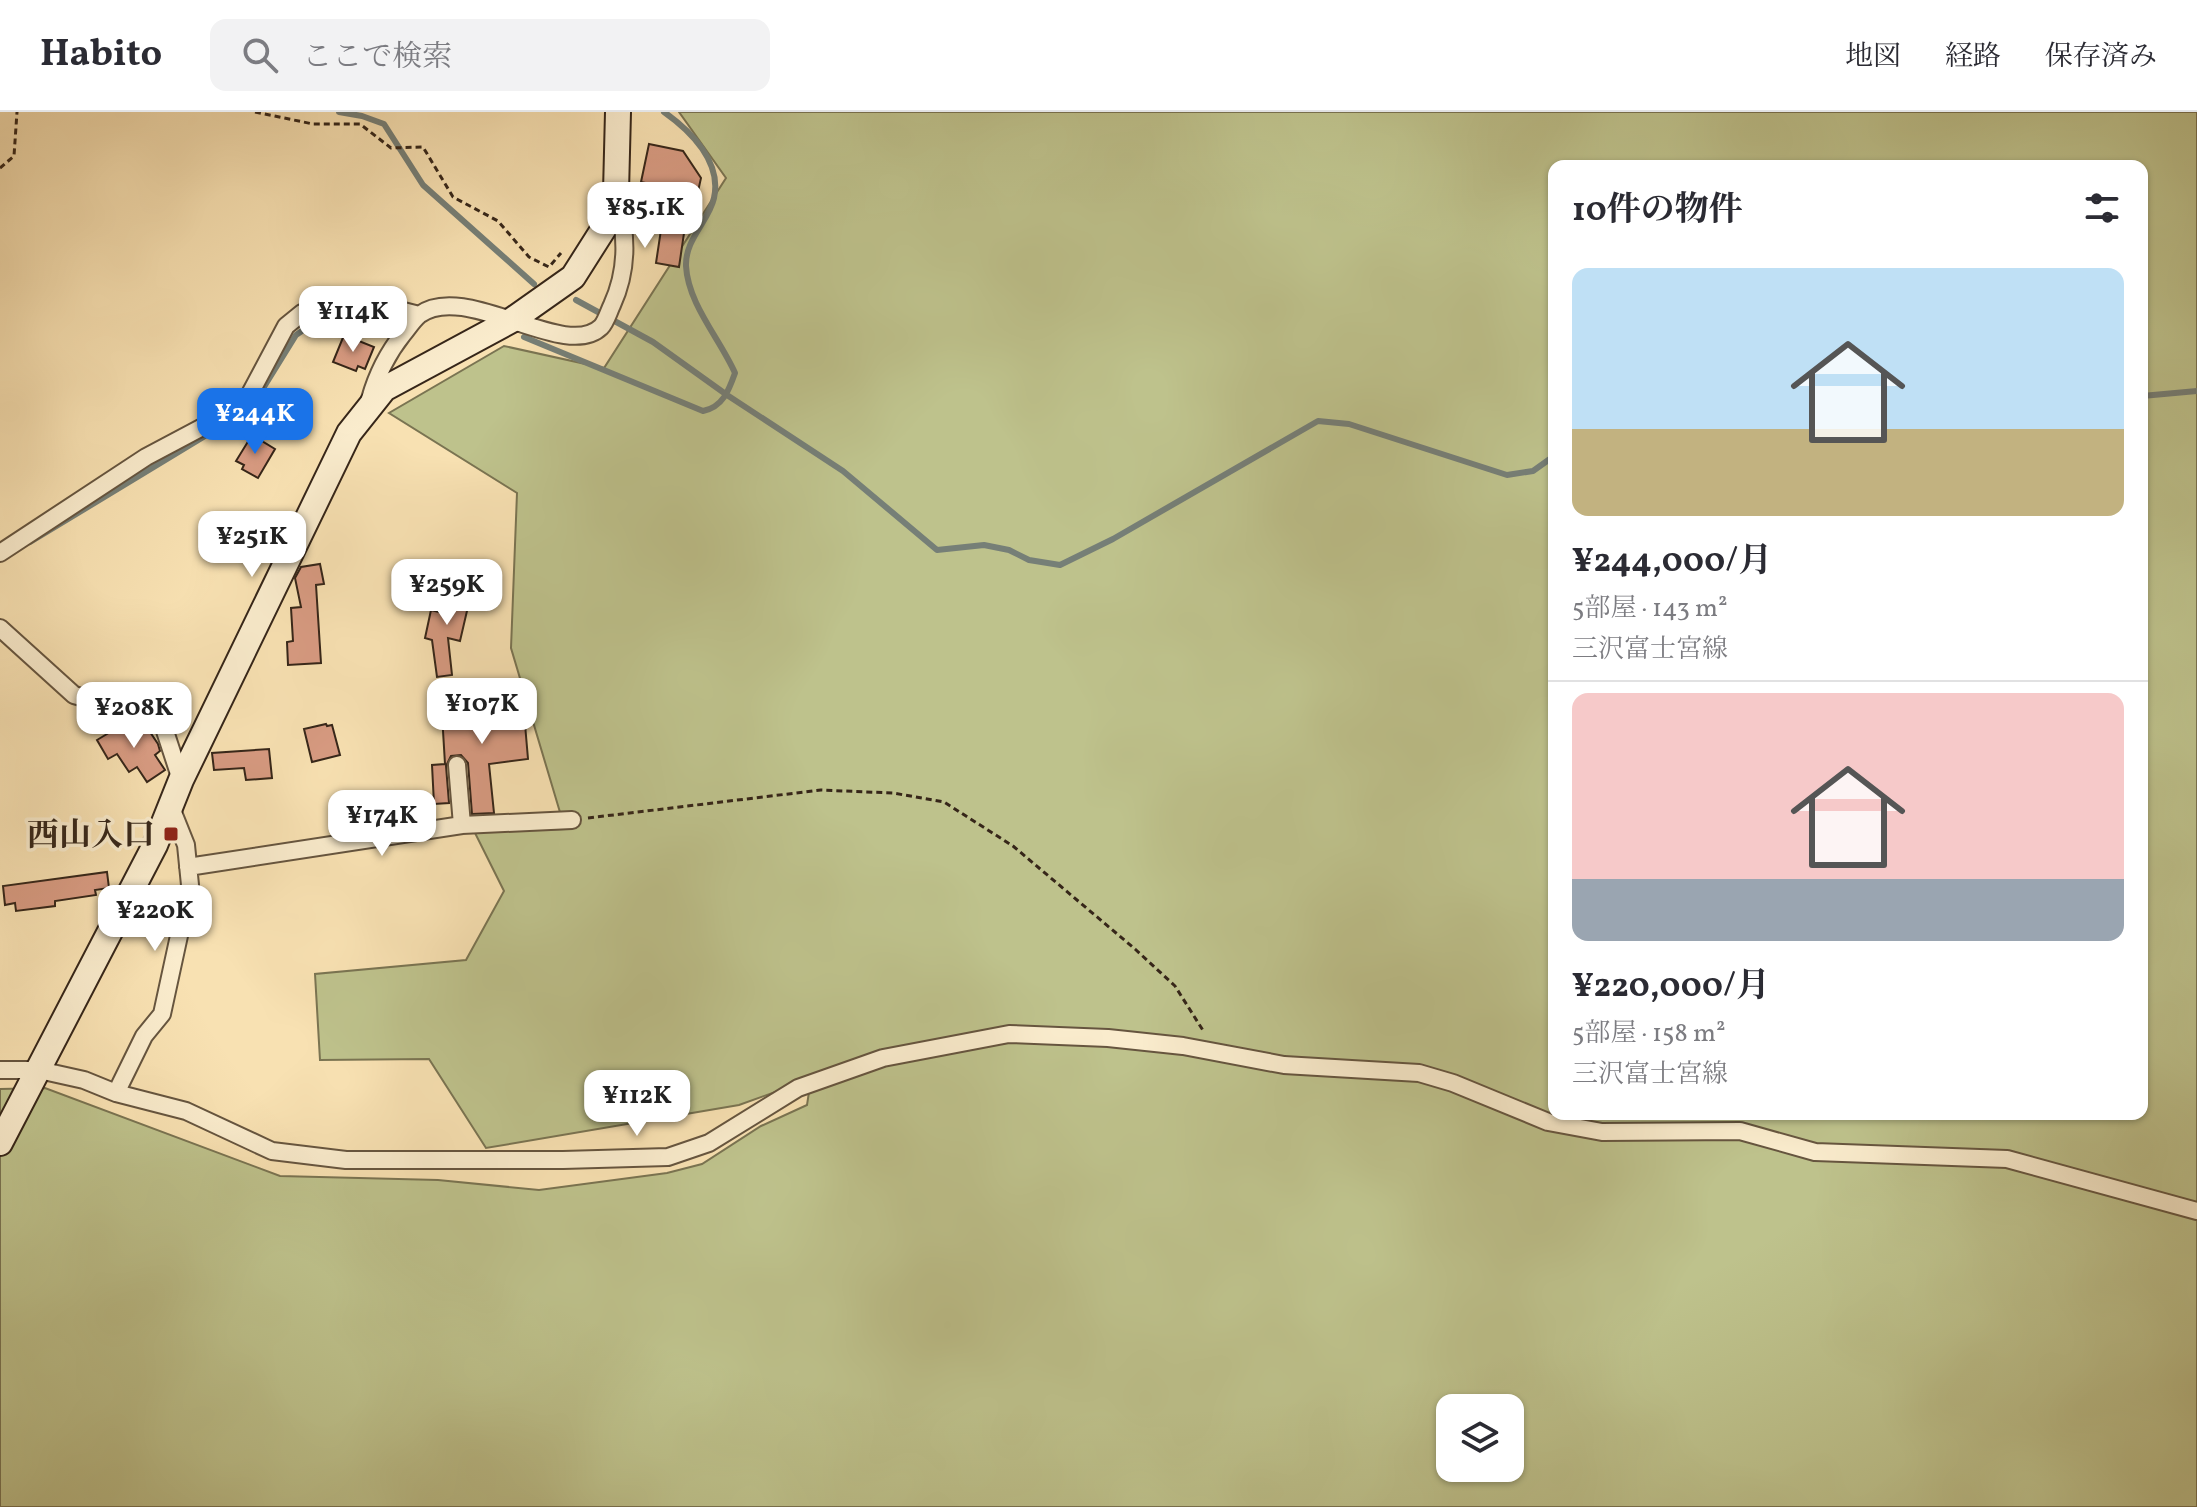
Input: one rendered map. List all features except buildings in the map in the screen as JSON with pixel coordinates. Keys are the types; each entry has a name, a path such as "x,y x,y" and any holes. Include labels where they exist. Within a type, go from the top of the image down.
{"main road":[{"path":"0,1143 155,845 181,780 349,433 384,389 512,320 573,277 606,225 616,192 618,112"}],"street":[{"path":"369,405 376,376 392,348 419,315 439,307 458,307 550,332 582,337 602,326 613,304 625,261 626,236 616,192"},
{"path":"0,553 146,457 244,405 286,326 302,313 335,302 372,303 419,315"},
{"path":"0,628 74,695 117,707 146,710 164,728 181,780"},
{"path":"457,765 462,825"},
{"path":"116,1093 144,1036 162,1014 190,885 186,845 170,805"},
{"path":"188,867 462,825 572,820"},
{"path":"0,1070 39,1070 84,1080 116,1093 186,1111 272,1151 346,1160 513,1161 668,1157 709,1143 798,1088 883,1058 1009,1034 1108,1038 1217,1052 1284,1065 1419,1073 1453,1083 1548,1122 1602,1132 1740,1131 1815,1152 2007,1159 2197,1211"}],"path":[{"path":"0,168 14,156 17,112"},
{"path":"255,112 313,124 360,124 391,148 423,147 453,197 498,221 529,257 549,267 565,248"},
{"path":"572,820 821,790 893,793 944,802 1013,846 1135,949 1175,986 1217,1052"}],"green space":[{"path":"679,112 2197,112 2197,1507 0,1507 0,1089 45,1088 280,1176 438,1180 539,1190 667,1173 702,1164 761,1126 807,1105 811,1079 739,1105 486,1148 429,1059 320,1060 315,974 466,960 504,891 474,831 565,829 511,648 517,493 389,413 504,346 604,368 726,178"}],"waterway":[{"path":"339,112 384,124 423,185 534,284"},
{"path":"524,337 703,411 716,406 724,397 735,373 698,308 686,266 689,247 714,198 713,172 694,138 664,112"},
{"path":"576,300 653,342 843,471 937,550 984,545 1009,550 1029,560 1060,565 1113,539 1318,421 1349,424 1507,475 1533,471 1548,460"},
{"path":"254,403 296,335 318,320 346,312 368,317 399,318"},
{"path":"2148,395 2197,391"},
{"path":"30,542 233,419"}],"place":[{"name":"西山入口","path":"171,834"}]}
